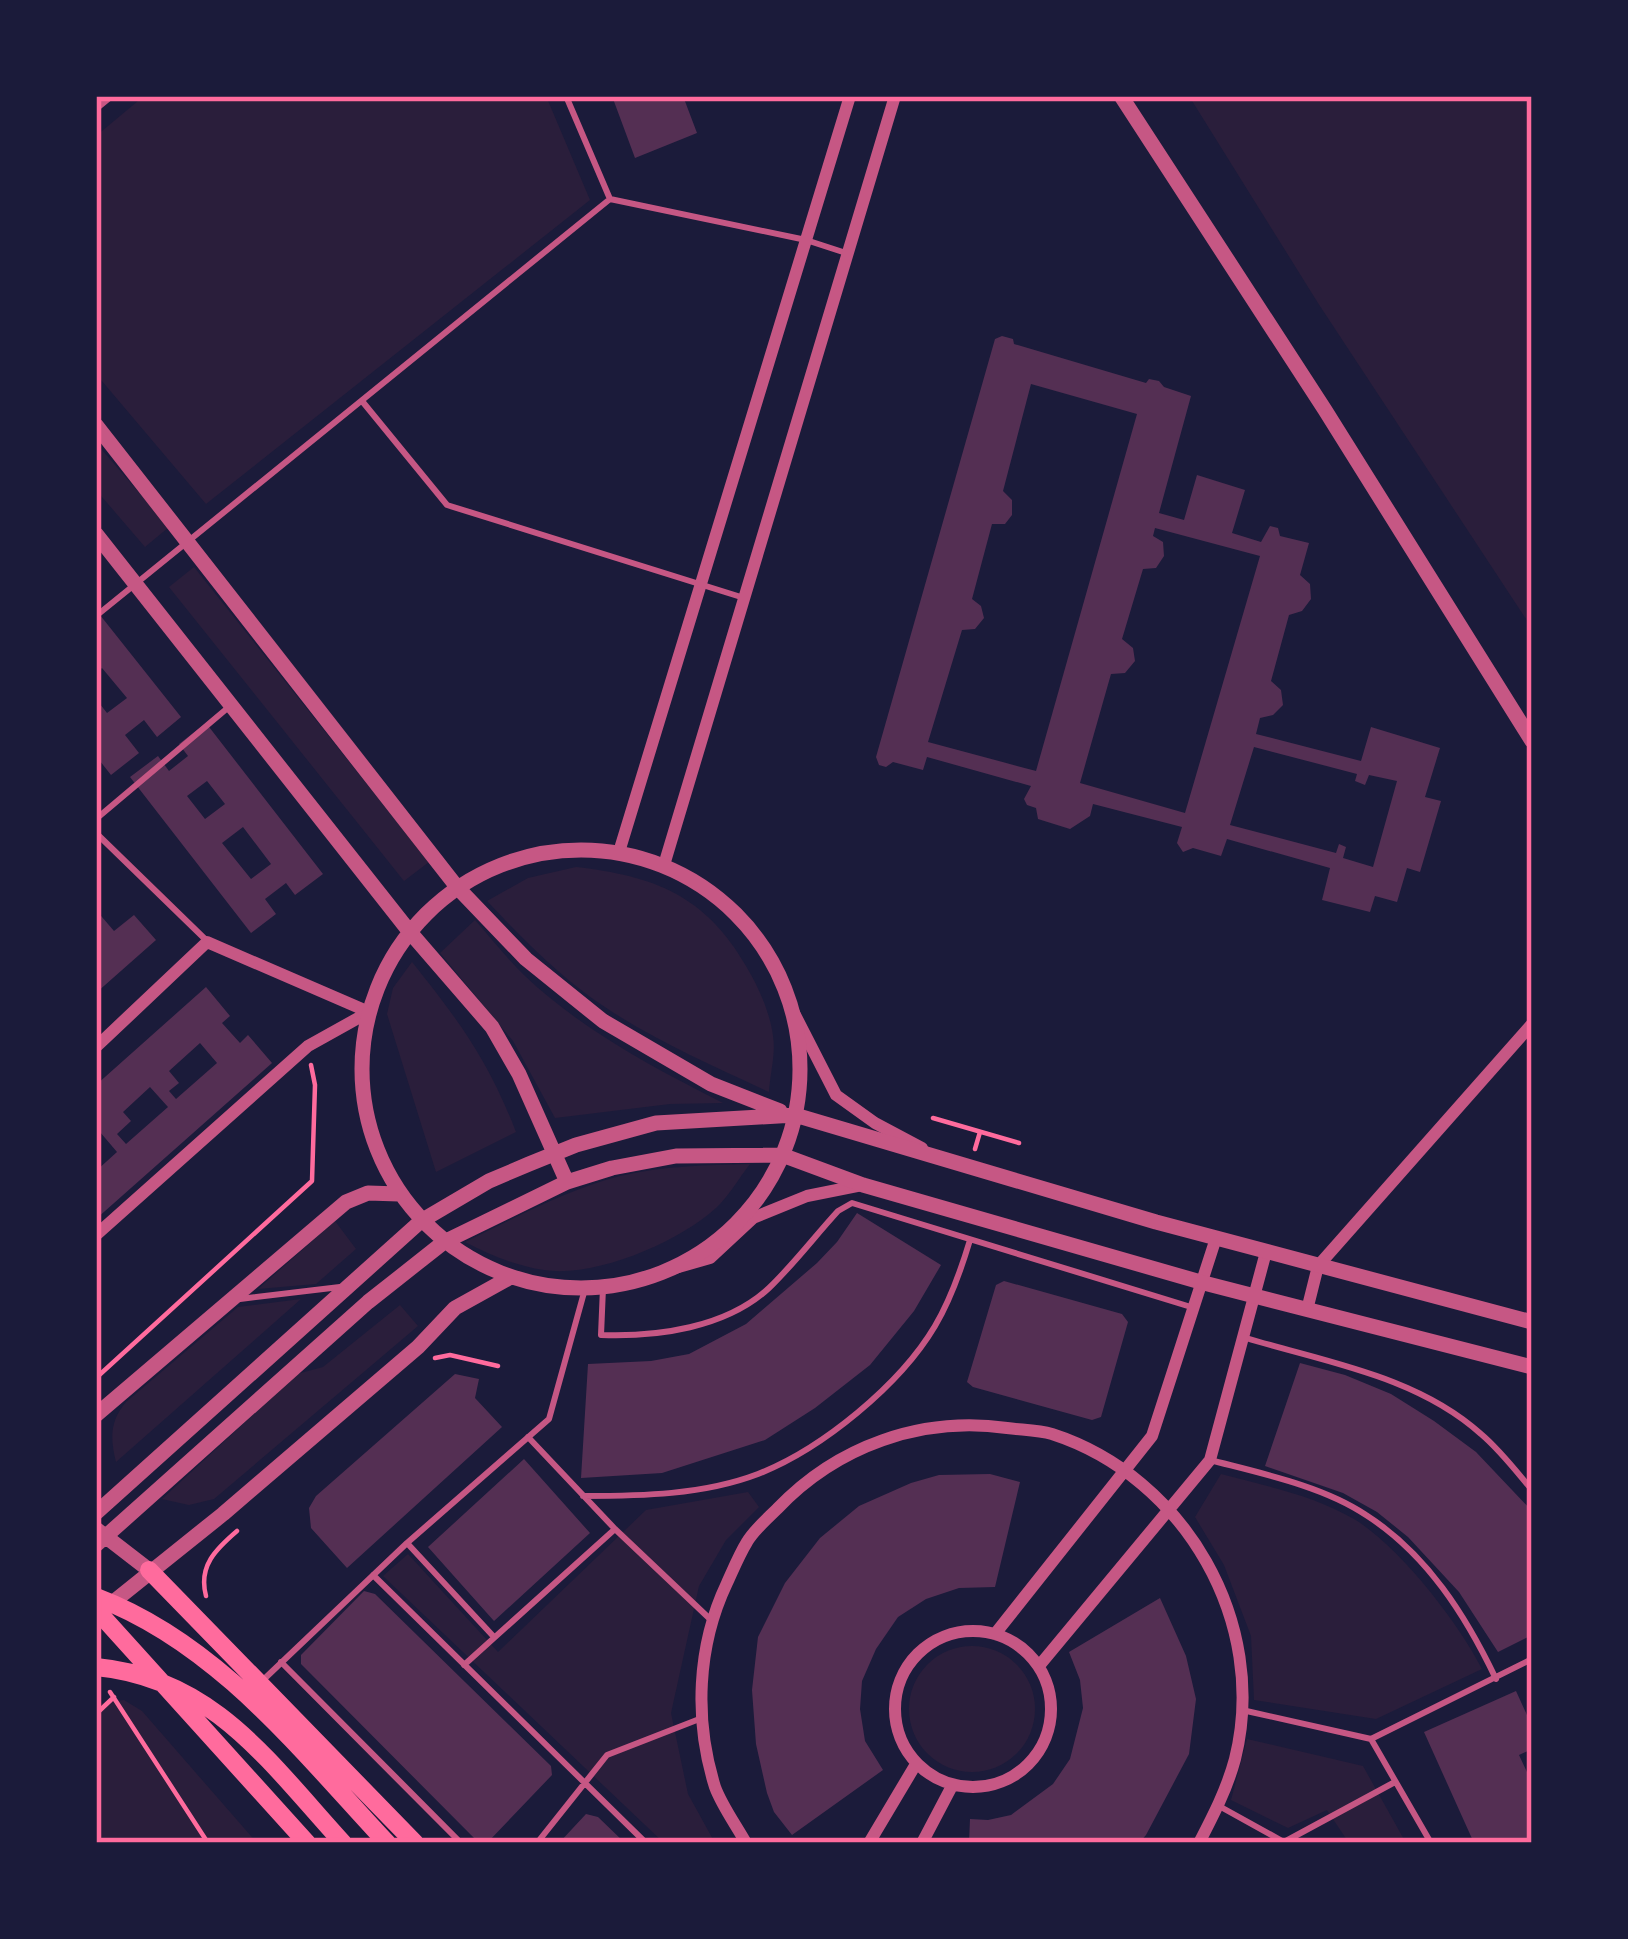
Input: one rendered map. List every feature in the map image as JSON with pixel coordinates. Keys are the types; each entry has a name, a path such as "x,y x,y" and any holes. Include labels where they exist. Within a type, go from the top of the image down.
{"main road":[{"path":"148,1570 415,1843"},
{"path":"97,1608 307,1843"},
{"path":"97,1608 160,1627 212,1664 261,1708 387,1843"},
{"path":"97,1674 143,1674 198,1700 257,1748 343,1843"}],"street":[{"path":"96,105 107,96"},
{"path":"619,852 850,96"},
{"path":"664,865 895,96"},
{"path":"1121,96 1532,741"},
{"path":"96,425 458,887 526,959 603,1021 712,1084 792,1115 1266,1252 1532,1322"},
{"path":"96,534 410,932 492,1027 567,1182"},
{"path":"675,1268 720,1239 756,1201 782,1155 792,1115 798,1044 778,972 730,908 664,865 619,852 562,850 508,862 458,887 410,932 385,970 369,1012 362,1049 362,1087 374,1143 399,1194 444,1242 508,1278 546,1287 603,1288 675,1268 710,1258 753,1218 807,1196 863,1185"},
{"path":"96,1047 207,942 369,1012"},
{"path":"791,1009 836,1095 875,1123 939,1157"},
{"path":"96,1235 308,1046 369,1012"},
{"path":"1307,1310 1318,1266 1532,1024"},
{"path":"96,1513 421,1221 489,1181 556,1153 656,1124 792,1115"},
{"path":"148,1570 99,1537 368,1302 444,1242 567,1182 676,1156 782,1155 863,1185 1253,1297 1532,1367"},
{"path":"96,1415 346,1202 368,1193 399,1194"},
{"path":"995,1634 1153,1436 1216,1238"},
{"path":"1039,1666 1210,1460 1266,1252"},
{"path":"97,1608 223,1514 418,1347 454,1308 508,1278"},
{"path":"746,1843 716,1789 699,1704 710,1619 747,1541 806,1478 882,1437 966,1422 1051,1434 1128,1472 1171,1509 1212,1568 1237,1637 1242,1710 1235,1759 1219,1806 1199,1843"},
{"path":"970,1630 995,1634 1012,1641 1039,1666 1050,1691 1051,1719 1028,1767 1005,1782 979,1788 952,1786 916,1764 902,1743 895,1719 896,1693 906,1669 922,1649 945,1636 970,1630"},
{"path":"868,1843 916,1764"},
{"path":"922,1843 952,1786"}],"lane":[{"path":"566,96 610,199"},
{"path":"610,199 806,240 848,254"},
{"path":"96,616 610,199"},
{"path":"362,401 447,505 745,598"},
{"path":"96,819 232,704"},
{"path":"96,833 207,942"},
{"path":"603,1288 602,1335 646,1337 710,1322 765,1291 838,1211 852,1203 1195,1308"},
{"path":"584,1496 690,1491 759,1474 826,1436 892,1381 933,1328 958,1280 970,1240"},
{"path":"236,1300 349,1286"},
{"path":"259,1683 407,1543 549,1419 584,1289"},
{"path":"1245,1338 1389,1381 1438,1402 1482,1434 1532,1490"},
{"path":"528,1437 614,1529 710,1619"},
{"path":"1210,1460 1305,1487 1363,1512 1388,1531 1447,1592 1496,1679"},
{"path":"464,1665 614,1529"},
{"path":"407,1543 494,1637"},
{"path":"373,1575 646,1843"},
{"path":"1242,1710 1370,1738 1532,1659"},
{"path":"281,1662 461,1843"},
{"path":"537,1843 607,1755 702,1718"},
{"path":"1370,1738 1431,1843"},
{"path":"1219,1806 1284,1842 1396,1782"}],"path":[{"path":"96,1378 312,1180 315,1085 308,1046"},
{"path":"933,1118 1019,1143"},
{"path":"421,1364 450,1355 498,1366"},
{"path":"211,1610 202,1581 210,1556 244,1524"},
{"path":"97,1674 208,1843"},
{"path":"96,1714 114,1697"}],"shaded area":[{"path":"144,96 546,96 590,200 206,504 96,374 96,136"},
{"path":"1189,96 1532,96 1532,628 1318,303"},
{"path":"96,443 169,527 145,547 96,490"},
{"path":"194,567 429,862 404,881 169,587"},
{"path":"576,867 653,884 675,893 713,922 746,966 766,1009 774,1043 769,1092 610,1010 548,963 487,901 528,878"},
{"path":"475,920 518,969 570,1014 645,1062 723,1103 670,1104 555,1118 513,1041 440,953"},
{"path":"412,962 472,1043 516,1132 436,1172 387,1014 393,988"},
{"path":"750,1164 721,1203 700,1221 659,1245 611,1263 544,1270 465,1242 560,1197 620,1176"},
{"path":"335,1221 356,1249 316,1284 258,1289"},
{"path":"301,1299 116,1462 113,1430 126,1402 238,1307"},
{"path":"400,1305 418,1326 214,1499 189,1505 162,1499 297,1374 323,1367"},
{"path":"1221,1474 1322,1504 1371,1531 1426,1586 1482,1669 1376,1719 1254,1700 1251,1636 1224,1565 1195,1517"},
{"path":"748,1492 759,1507 726,1540 699,1586 671,1713 688,1794 715,1843 664,1843 383,1576 408,1554 498,1652 646,1510"},
{"path":"972,1646 996,1651 1016,1665 1030,1685 1035,1709 1030,1733 1016,1753 996,1767 972,1772 948,1767 928,1753 914,1733 909,1709 914,1685 928,1665 948,1651"},
{"path":"124,1700 142,1711 257,1843 96,1843 96,1704"},
{"path":"1247,1739 1363,1766 1406,1843 1349,1843 1327,1810 1288,1828 1231,1800"}],"building":[{"path":"612,96 683,96 697,133 635,158"},
{"path":"995,339 1013,339 1014,344 1146,383 1159,381 1191,396 1159,513 1184,520 1197,475 1245,490 1232,533 1261,542 1270,526 1278,528 1280,536 1309,543 1300,575 1310,584 1311,599 1302,611 1289,615 1271,681 1281,690 1283,705 1273,715 1260,718 1256,734 1361,761 1371,727 1440,748 1425,797 1441,801 1420,872 1407,868 1397,902 1375,896 1370,912 1322,900 1330,868 1227,839 1221,856 1193,848 1183,852 1177,843 1182,827 1093,804 1090,816 1070,829 1038,819 1036,808 1024,799 1031,786 927,757 923,770 893,762 879,765 876,757","holes":["1031,384 1137,414 1036,771 928,742 962,630 975,629 984,618 981,606 972,599 992,524 1005,524 1012,515 1012,500 1003,491","1155,528 1260,556 1185,813 1080,783 1111,674 1125,673 1135,661 1133,648 1122,639 1143,569 1156,568 1164,556 1163,542 1153,536","1254,747 1357,774 1355,781 1365,785 1369,775 1397,781 1373,867 1343,858 1346,847 1339,844 1336,853 1230,825"]},
{"path":"100,615 181,717 157,737 144,720 125,735 139,753 111,775 96,756 96,699 107,713 127,698 102,668 96,673 96,618"},
{"path":"206,723 323,874 295,895 286,883 265,899 276,914 251,933 130,777 158,756 169,771 188,756 179,744","holes":["207,781 225,804 205,819 187,796","243,827 271,864 251,879 222,843"]},
{"path":"96,910 114,931 134,915 156,940 96,993"},
{"path":"206,987 230,1016 222,1023 240,1043 248,1035 272,1063 96,1219 96,1171 117,1152 100,1132 96,1135 96,1085","holes":["200,1043 217,1063 176,1099 169,1091 179,1083 169,1071","150,1087 168,1107 126,1144 117,1134 131,1121 123,1112"]},
{"path":"857,1213 941,1265 914,1311 870,1365 765,1440 662,1473 581,1478 588,1364 689,1354 746,1324 817,1263"},
{"path":"1004,1281 1122,1314 1128,1322 1101,1417 1092,1420 967,1382 996,1285"},
{"path":"1300,1363 1391,1394 1434,1421 1476,1452 1532,1511 1532,1635 1498,1652 1459,1592 1408,1537 1377,1512 1343,1493 1265,1466"},
{"path":"455,1374 479,1379 475,1398 502,1427 347,1568 311,1528 309,1508 316,1496"},
{"path":"524,1459 590,1533 494,1621 428,1547"},
{"path":"990,1474 1020,1482 995,1587 959,1588 926,1599 898,1617 862,1681 865,1741 883,1770 792,1835 774,1812 767,1793 756,1744 752,1690 758,1637 785,1583 820,1538 859,1506 939,1475"},
{"path":"364,1591 375,1594 551,1766 552,1775 487,1843 478,1842 301,1664 301,1655"},
{"path":"1160,1598 1186,1656 1196,1699 1189,1754 1146,1835 1139,1843 969,1843 970,1819 1011,1815 1053,1784 1070,1759 1083,1708 1080,1680 1069,1652"},
{"path":"1516,1691 1532,1726 1532,1749 1519,1755 1527,1772 1532,1770 1532,1843 1474,1843 1424,1732"},
{"path":"586,1814 598,1817 625,1843 559,1843"}]}
